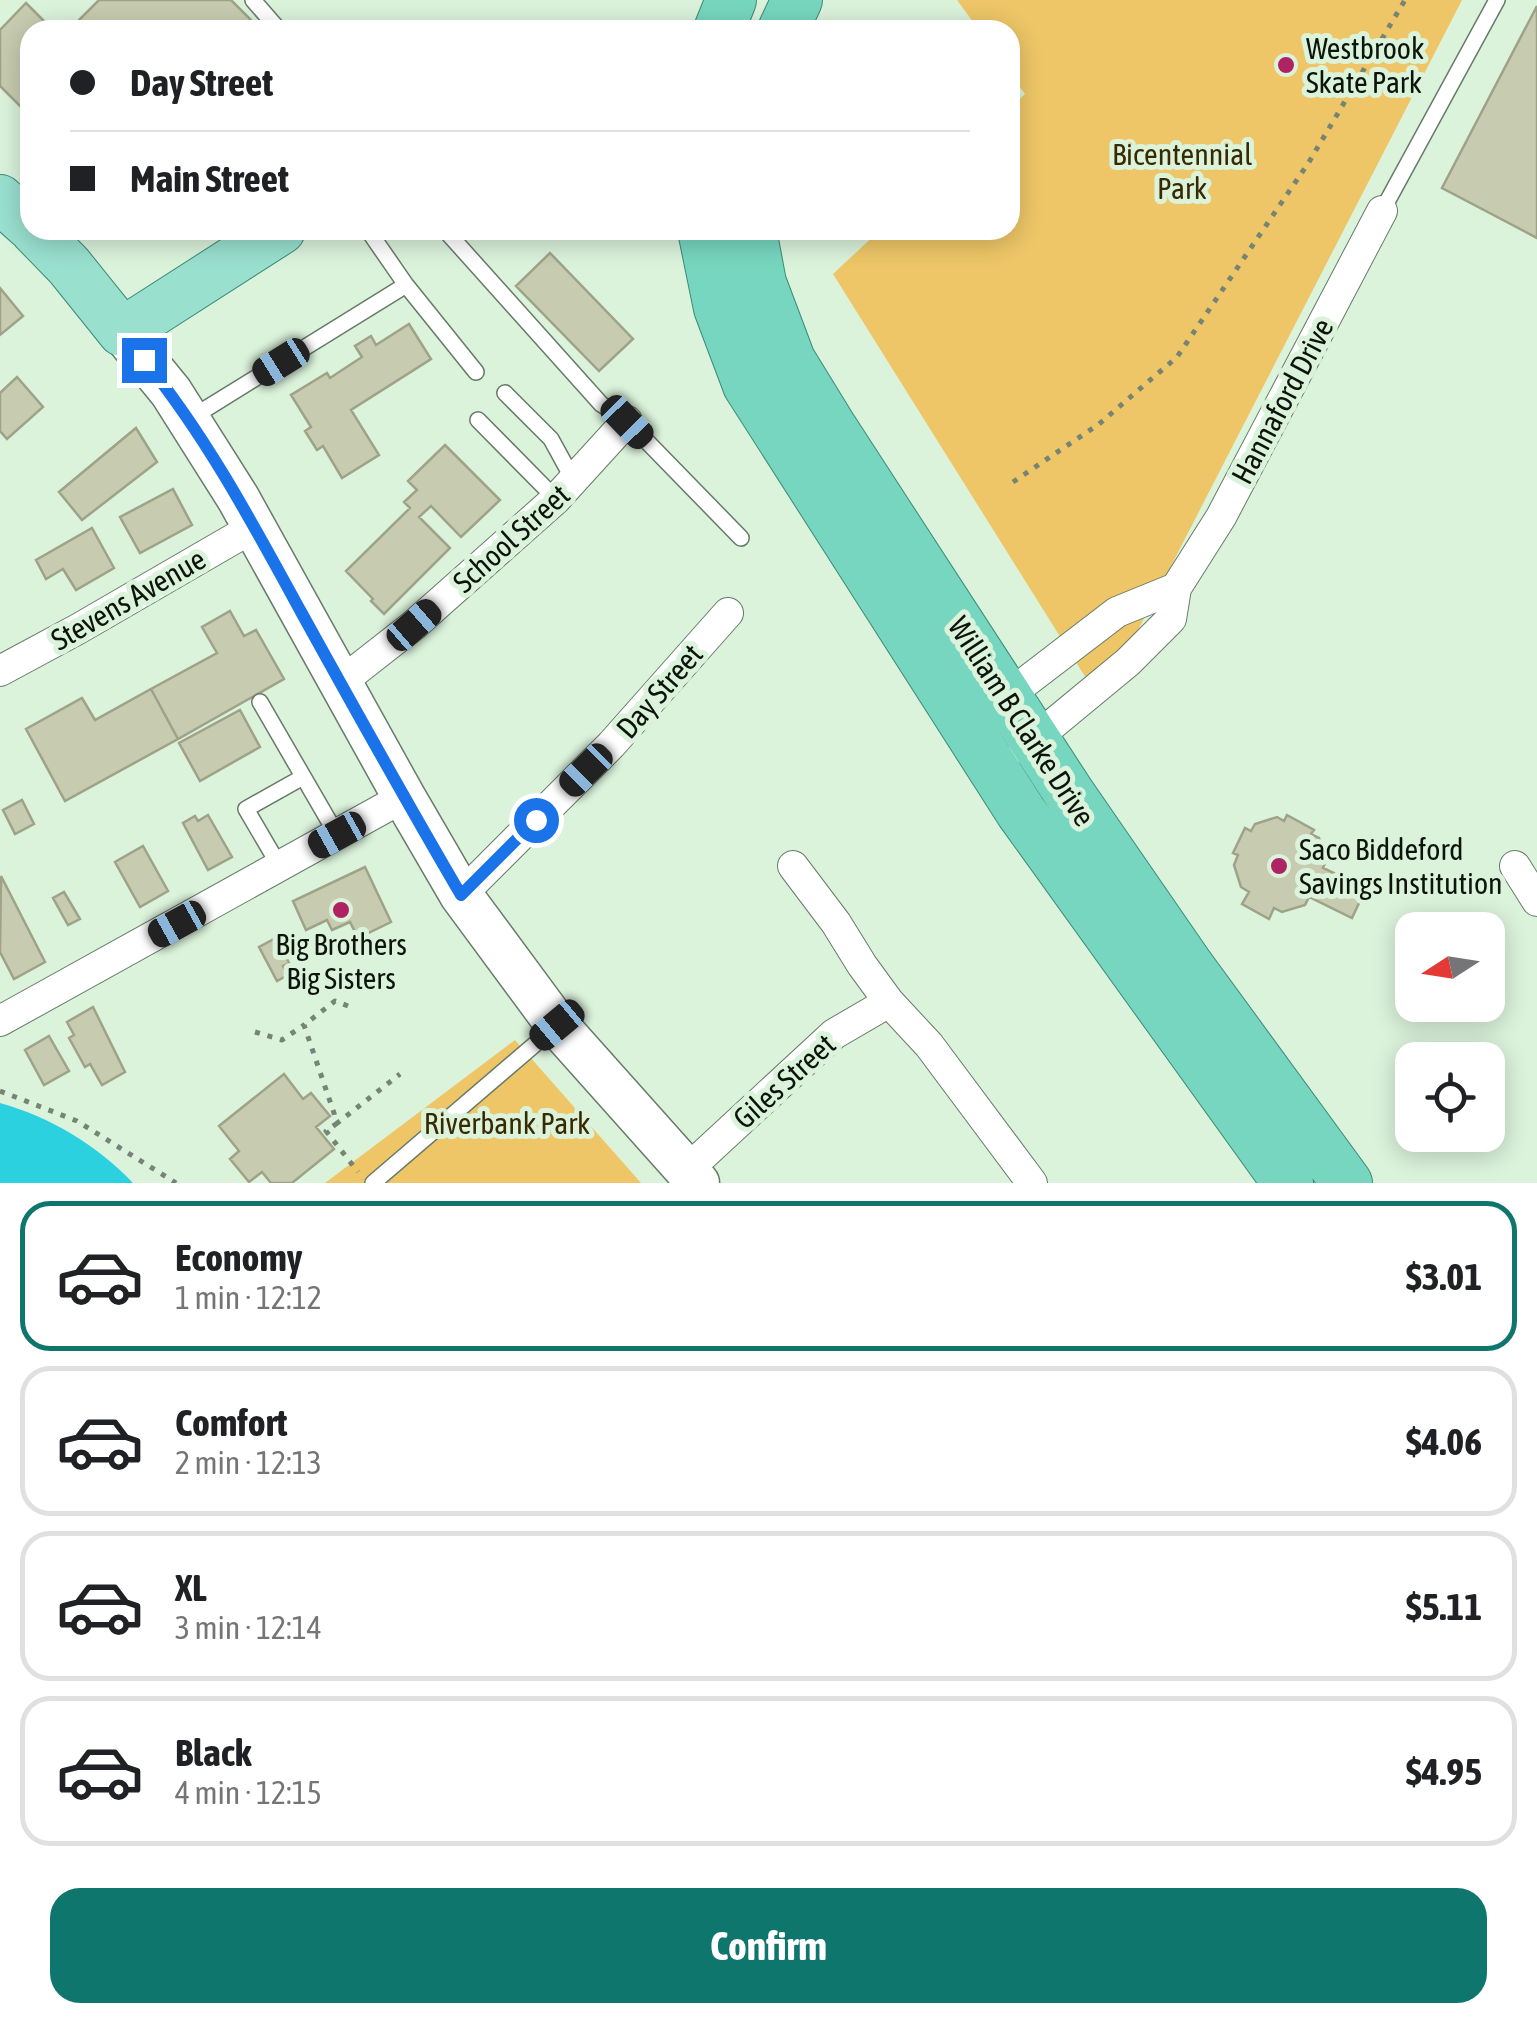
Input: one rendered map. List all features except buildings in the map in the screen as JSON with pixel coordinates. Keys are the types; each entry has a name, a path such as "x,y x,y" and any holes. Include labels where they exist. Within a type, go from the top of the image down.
{"highway":[{"name":"William B Clarke Drive","path":"704,240 718,308 748,386 985,712 1034,741 1187,964 1347,1183"},
{"name":"William B Clarke Drive","path":"753,240 761,284 790,360 833,430 985,712 994,770 1020,812 1288,1183"}],"main road":[{"path":"0,199 20,217"},
{"path":"44,240 171,392 254,527 461,895 557,1025 692,1176"},
{"path":"122,332 265,240"}],"street":[{"name":"Hannaford Drive","path":"994,770 1128,662 1171,618 1176,588 1221,518 1382,211"},
{"name":"School Street","path":"340,683 414,625 565,490 627,422"},
{"name":"Stevens Avenue","path":"0,671 254,527"},
{"path":"985,712 1117,612 1176,588"},
{"name":"Day Street","path":"461,895 611,745 728,613"},
{"path":"0,1021 404,798"},
{"path":"792,866 889,1002 929,1046 1032,1183"},
{"path":"1515,866 1537,901"},
{"name":"Giles Street","path":"692,1176 834,1034 889,1002"}],"lane":[{"path":"252,0 270,20"},
{"path":"1382,211 1497,0"},
{"path":"375,240 406,286 476,372"},
{"path":"454,240 600,404 627,422 741,538"},
{"path":"188,420 406,286"},
{"path":"506,393 551,440 565,490"},
{"path":"478,420 565,490"},
{"path":"260,702 337,835"},
{"path":"280,867 246,809 303,777"},
{"path":"369,1183 557,1025"}],"path":[{"path":"1013,482 1099,424 1177,357 1309,162 1405,0"},
{"path":"255,1032 282,1040 335,1001 348,1006"},
{"path":"304,1025 336,1124"},
{"path":"369,1183 326,1131 400,1074"},
{"path":"0,1091 77,1121 176,1183"}],"green space":[{"name":"Bicentennial Park","path":"957,0 1462,0 1101,702 833,274 869,240 1020,240 1020,99 1025,94 1020,87 1020,20 972,20"},
{"name":"Riverbank Park","path":"515,1040 641,1183 325,1183"}],"water":[{"path":"0,1103 72,1134 133,1183 0,1183"}],"place":[{"name":"Westbrook Skate Park","path":"1286,65"},
{"name":"Saco Biddeford Savings Institution","path":"1279,866"},
{"name":"Big Brothers Big Sisters","path":"341,910"}],"route":[{"path":"144,360 171,392 238,498 461,895 536,820"}]}
